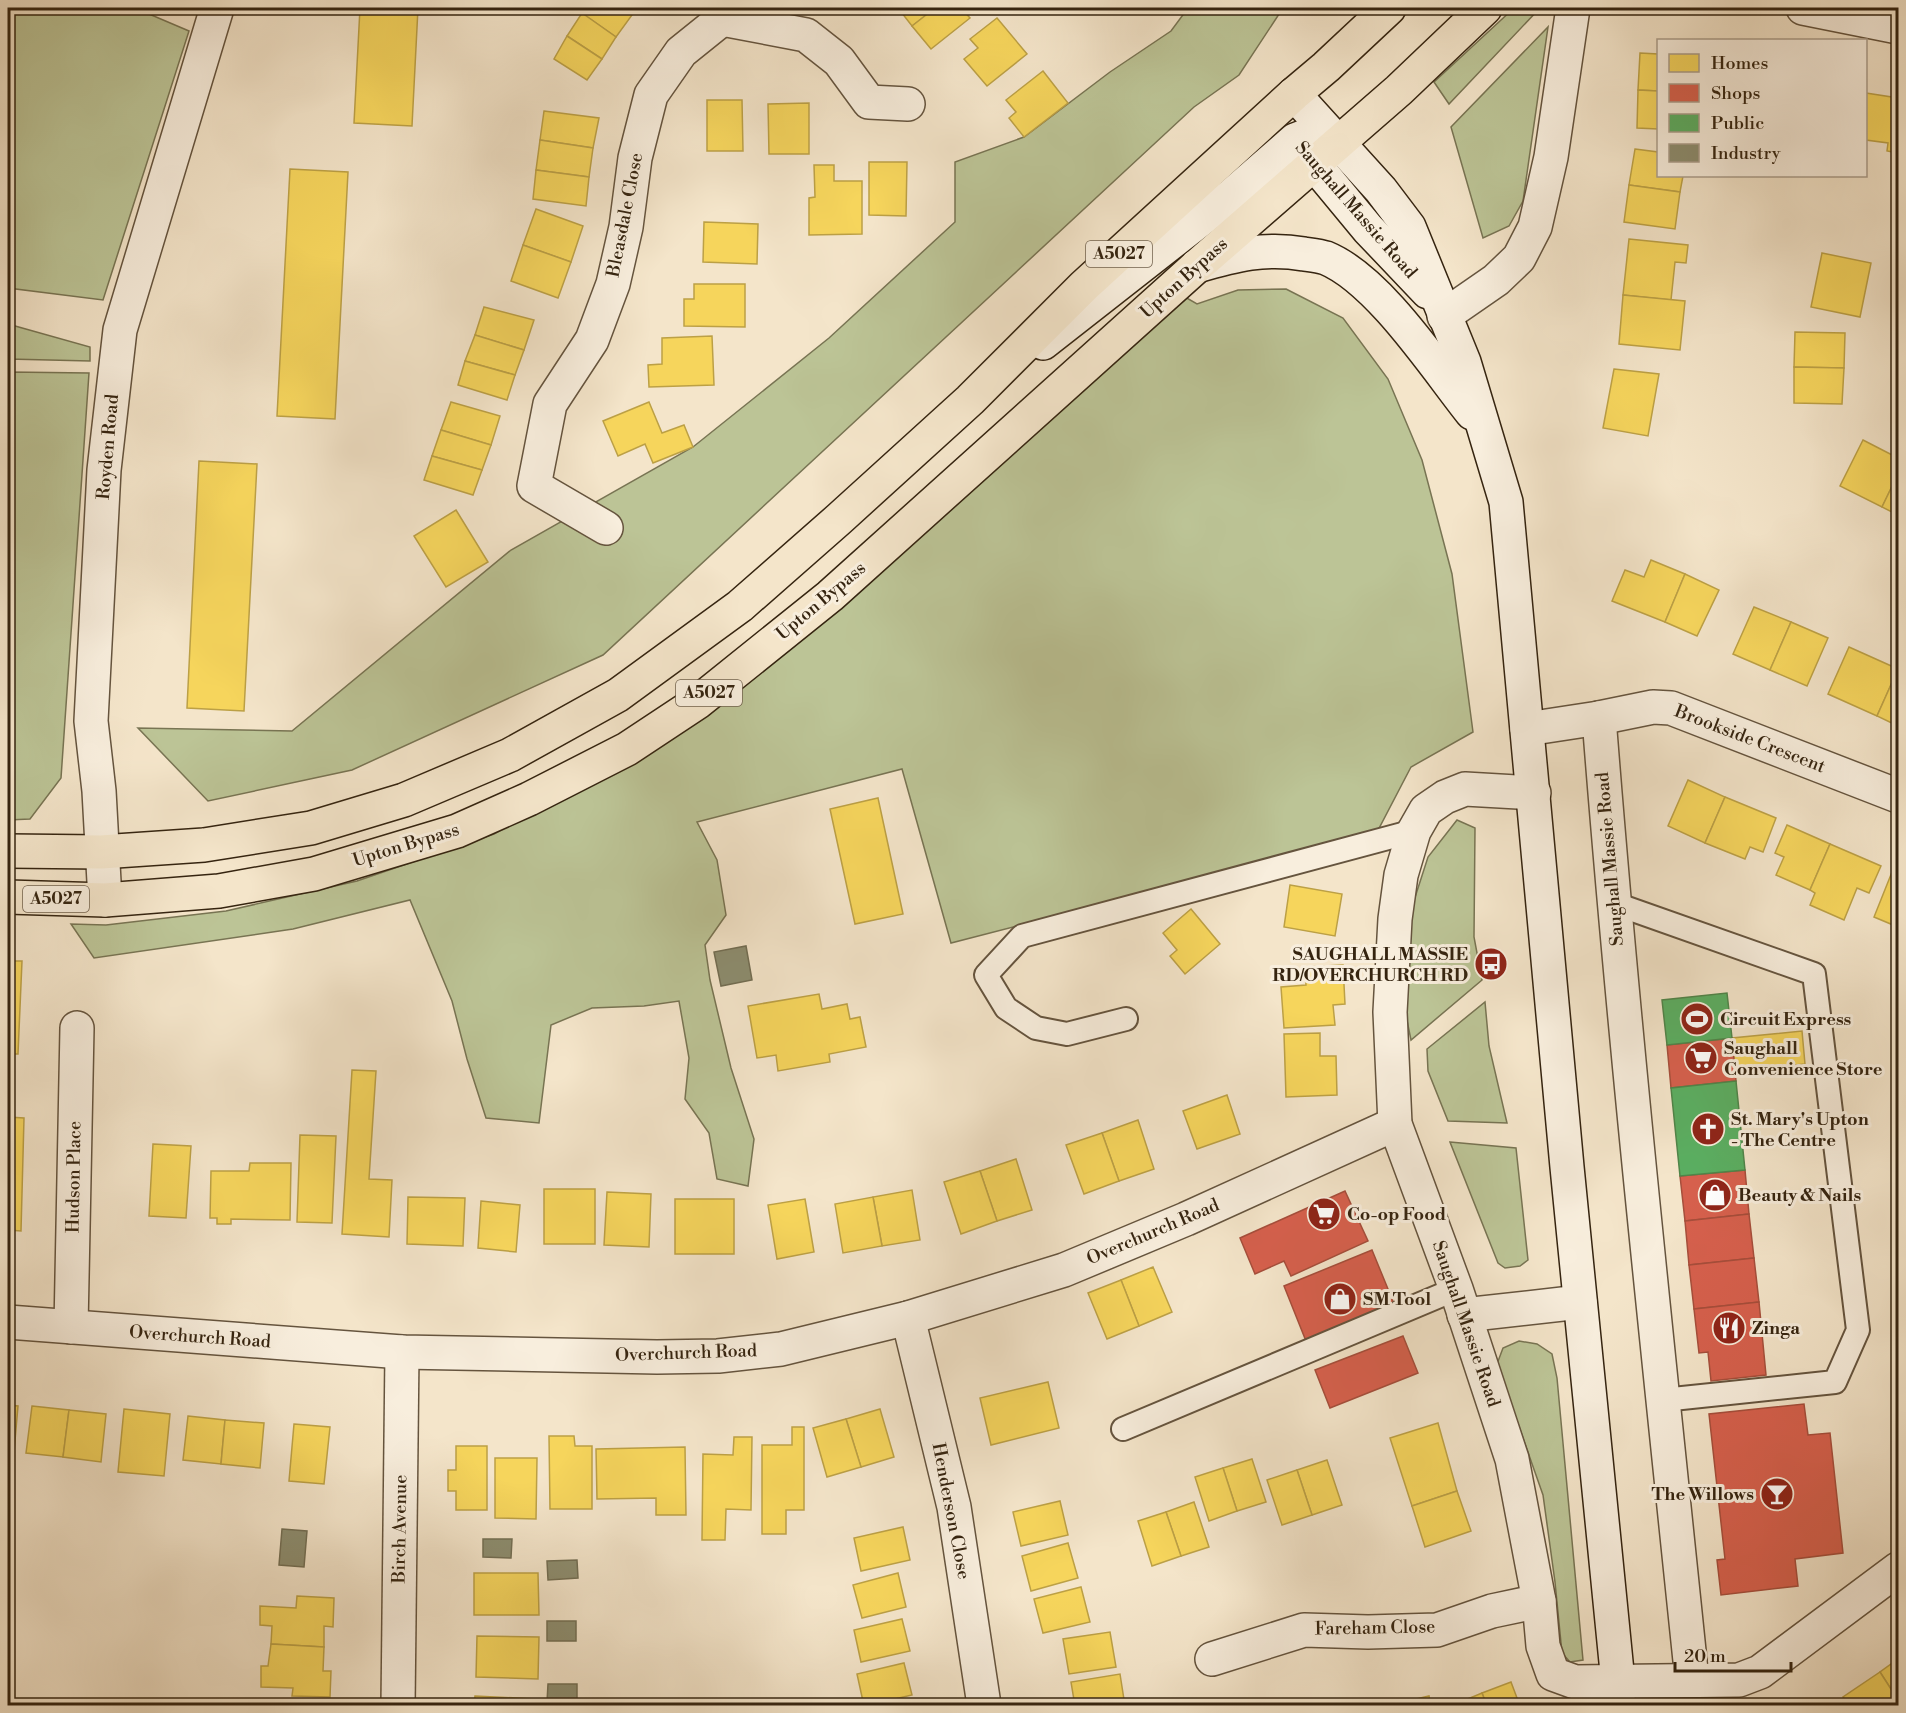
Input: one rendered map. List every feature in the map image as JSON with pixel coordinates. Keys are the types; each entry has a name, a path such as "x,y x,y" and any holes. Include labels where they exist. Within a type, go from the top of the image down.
{"main road":[{"name":"A5027","path":"8,851 101,852 204,845 311,828 404,800 510,755 618,694 740,606 970,400 1084,286 1389,8"},
{"name":"Upton Bypass","path":"8,897 105,900 219,891 314,874 457,831 529,799 627,749 698,702 830,596 1197,266 1316,149 1400,90 1485,8"}],"street":[{"name":"Royden Road","path":"105,900 99,791 91,721 104,470 120,330 218,8"},
{"path":"1442,310 1496,280 1519,258 1535,227 1551,157 1573,8"},
{"path":"1803,8 1899,27"},
{"path":"716,13 806,35 839,61 868,102 908,104"},
{"name":"Bleasdale Close","path":"606,528 534,486 550,404 592,340 613,284 626,227 635,158 651,95 681,51 716,13"},
{"path":"970,400 1232,195 1316,149 1283,104"},
{"name":"Saughall Massie Road","path":"1283,104 1316,149 1368,229 1442,310 1464,362 1506,502 1534,794 1580,1302 1618,1694 1553,1674 1543,1646 1539,1601 1512,1460 1460,1302 1395,1124 1390,1012 1395,919 1401,875 1414,831 1426,810 1445,797 1465,789 1534,794"},
{"path":"1197,266 1239,253 1282,250 1325,258 1340,266 1366,285 1392,312 1484,429"},
{"name":"Brookside Crescent","path":"1527,729 1653,707 1671,708 1899,796"},
{"name":"Saughall Massie Road","path":"1599,718 1613,903 1692,1680"},
{"name":"Hudson Place","path":"71,1327 77,1028"},
{"name":"Overchurch Road","path":"8,1322 402,1352 657,1357 718,1356 781,1349 908,1318 1064,1270 1186,1219 1395,1124"},
{"path":"1460,1302 1580,1302"},
{"name":"Henderson Close","path":"908,1318 954,1507 984,1705"},
{"name":"Birch Avenue","path":"398,1706 402,1352"},
{"path":"1618,1694 1692,1680 1739,1680 1760,1672 1899,1569"},
{"name":"Fareham Close","path":"1212,1659 1304,1630 1368,1632 1437,1630 1492,1611 1539,1601"}],"lane":[{"path":"1126,1019 1067,1034 1036,1028 1006,1008 986,975 1022,936 1414,831"},
{"path":"1613,903 1814,974 1858,1330 1835,1382 1663,1400"},
{"path":"1123,1430 1460,1302"}],"green space":[{"path":"8,8 135,8 189,31 103,300 8,288"},
{"path":"1188,8 1283,8 1239,75 1194,107 603,655 352,770 208,801 138,728 292,731 511,550 693,447 829,338 955,222 955,162 1024,137 1110,72 1171,31"},
{"path":"1514,8 1540,8 1449,104 1434,82"},
{"path":"1548,27 1523,201 1509,226 1483,238 1451,127"},
{"path":"1286,289 1343,318 1388,379 1422,460 1452,574 1473,732 1411,767 1376,834 951,943 902,769 697,822 717,860 726,915 705,945 710,980 731,1068 754,1139 748,1186 717,1179 709,1133 685,1099 689,1058 679,1001 644,1006 592,1008 551,1025 539,1123 486,1118 452,1001 410,900 293,929 94,958 71,924 106,925 226,911 357,881 494,834 720,706 1185,297 1197,304 1238,290"},
{"path":"8,324 90,347 90,361 8,359"},
{"path":"8,372 89,373 61,778 30,819 8,820"},
{"path":"1457,820 1475,828 1474,937 1482,980 1411,1040 1402,996 1409,916 1428,857"},
{"path":"1485,1002 1489,1046 1507,1123 1448,1121 1428,1071 1427,1049"},
{"path":"1450,1142 1516,1148 1528,1260 1520,1266 1505,1268 1498,1263"},
{"path":"1519,1341 1537,1344 1552,1354 1557,1378 1583,1660 1570,1662 1562,1653 1543,1495 1497,1364 1503,1348"}],"building: Homes":[{"path":"360,8 418,8 412,126 354,123"},
{"path":"585,8 621,8 632,15 616,37 582,13"},
{"path":"898,8 935,8 912,26"},
{"path":"935,8 961,8 970,18 931,49 912,26"},
{"path":"582,13 616,37 602,59 567,36"},
{"path":"997,18 1027,54 987,86 964,59 978,48 970,39"},
{"path":"567,36 602,59 587,80 554,59"},
{"path":"1640,53 1657,54 1657,91 1638,90"},
{"path":"1043,71 1068,103 1024,137 1009,118 1016,112 1006,100"},
{"path":"1638,90 1657,91 1657,129 1637,128"},
{"path":"1867,93 1898,98 1898,153 1887,151 1888,143 1867,140"},
{"path":"707,100 742,100 743,151 707,151"},
{"path":"809,103 809,154 769,154 768,104"},
{"path":"544,111 599,118 593,148 540,140"},
{"path":"540,140 593,148 589,177 536,170"},
{"path":"1635,149 1657,152 1657,177 1683,177 1680,192 1629,185"},
{"path":"869,162 907,162 906,216 869,215"},
{"path":"814,165 834,165 834,181 862,181 862,234 809,235 809,198 815,197"},
{"path":"290,169 348,172 335,419 277,416"},
{"path":"536,170 589,177 586,206 533,199"},
{"path":"1629,185 1680,192 1675,229 1624,222"},
{"path":"536,209 583,226 571,262 523,245"},
{"path":"704,222 758,224 757,264 703,262"},
{"path":"1629,239 1688,245 1686,263 1675,262 1671,300 1623,295"},
{"path":"523,245 571,262 558,298 511,281"},
{"path":"1822,253 1871,263 1860,317 1811,307"},
{"path":"694,284 745,284 745,327 684,326 684,299 694,299"},
{"path":"1623,295 1685,301 1680,350 1619,344"},
{"path":"484,307 534,320 524,350 475,335"},
{"path":"1795,332 1845,333 1844,368 1794,367"},
{"path":"475,335 524,350 515,375 465,361"},
{"path":"712,336 714,385 649,387 648,365 662,364 662,338"},
{"path":"465,361 515,375 507,400 458,385"},
{"path":"1794,367 1844,368 1842,404 1794,403"},
{"path":"1614,369 1659,374 1648,436 1603,428"},
{"path":"451,402 500,416 491,445 441,430"},
{"path":"649,402 662,433 684,425 693,447 653,463 645,444 618,456 603,421"},
{"path":"441,430 491,445 482,470 432,456"},
{"path":"1863,440 1898,458 1898,474 1882,507 1840,486"},
{"path":"432,456 482,470 473,495 424,480"},
{"path":"199,461 257,464 244,711 187,708"},
{"path":"1898,474 1898,515 1882,507"},
{"path":"456,510 488,562 446,587 414,536"},
{"path":"1651,560 1685,574 1665,622 1612,601 1625,570 1644,577"},
{"path":"1685,574 1719,590 1697,636 1665,622"},
{"path":"1754,607 1791,622 1770,670 1733,654"},
{"path":"1791,622 1828,638 1807,686 1770,670"},
{"path":"1849,647 1898,669 1877,716 1828,694"},
{"path":"1898,669 1898,726 1877,716"},
{"path":"1688,780 1725,797 1705,843 1668,826"},
{"path":"1725,797 1776,818 1763,852 1750,847 1745,859 1705,843"},
{"path":"878,798 903,914 855,924 830,809"},
{"path":"1787,825 1830,844 1810,890 1776,875 1784,857 1775,853"},
{"path":"1830,844 1881,866 1869,893 1857,888 1844,920 1810,905 1815,893 1810,890"},
{"path":"1892,872 1898,875 1898,927 1874,917"},
{"path":"1290,885 1342,894 1335,936 1284,927"},
{"path":"1191,909 1220,944 1185,974 1170,956 1177,950 1163,933"},
{"path":"8,961 22,961 18,1054 8,1054"},
{"path":"1343,965 1345,1004 1333,1005 1335,1025 1284,1028 1281,987 1306,985 1305,967"},
{"path":"819,994 822,1009 847,1004 850,1019 860,1017 866,1047 829,1054 830,1062 778,1071 776,1055 757,1058 748,1006"},
{"path":"1802,1031 1805,1064 1735,1071 1732,1038"},
{"path":"1320,1033 1320,1056 1336,1056 1337,1095 1286,1097 1284,1034"},
{"path":"352,1070 376,1071 369,1179 392,1180 389,1237 342,1234"},
{"path":"1227,1095 1240,1134 1197,1149 1183,1111"},
{"path":"8,1117 24,1118 21,1231 8,1230"},
{"path":"1138,1120 1154,1169 1119,1181 1102,1133"},
{"path":"1102,1133 1119,1181 1084,1194 1066,1145"},
{"path":"300,1135 336,1136 332,1223 297,1222"},
{"path":"153,1144 191,1146 186,1218 149,1216"},
{"path":"1016,1159 1032,1210 997,1221 980,1171"},
{"path":"250,1163 291,1163 290,1220 231,1219 231,1224 217,1224 217,1218 210,1218 211,1171 249,1171"},
{"path":"980,1171 997,1221 961,1234 944,1182"},
{"path":"544,1189 595,1189 595,1244 544,1244"},
{"path":"912,1190 920,1240 882,1246 873,1197"},
{"path":"607,1192 651,1194 649,1247 604,1245"},
{"path":"408,1197 465,1198 463,1246 407,1244"},
{"path":"873,1197 882,1246 843,1253 835,1204"},
{"path":"675,1199 734,1199 734,1254 675,1254"},
{"path":"805,1199 814,1252 777,1259 768,1205"},
{"path":"481,1201 520,1205 516,1252 478,1248"},
{"path":"1153,1267 1172,1312 1139,1326 1121,1280"},
{"path":"1121,1280 1139,1326 1107,1339 1088,1293"},
{"path":"1048,1382 1059,1428 991,1445 980,1398"},
{"path":"8,1405 18,1406 14,1452 8,1451"},
{"path":"32,1406 69,1410 63,1457 26,1453"},
{"path":"124,1409 170,1414 164,1476 118,1472"},
{"path":"880,1409 894,1457 861,1467 846,1419"},
{"path":"69,1410 106,1414 101,1462 63,1457"},
{"path":"188,1416 225,1420 221,1464 183,1460"},
{"path":"846,1419 861,1467 827,1477 813,1428"},
{"path":"225,1420 264,1423 260,1468 221,1464"},
{"path":"1438,1423 1457,1491 1412,1506 1390,1438"},
{"path":"294,1424 330,1427 324,1484 289,1481"},
{"path":"792,1427 804,1427 804,1510 786,1510 786,1534 762,1534 762,1445 792,1445"},
{"path":"549,1436 574,1436 575,1446 592,1446 592,1509 550,1509"},
{"path":"734,1437 752,1437 751,1510 726,1509 725,1540 702,1540 703,1454 733,1455"},
{"path":"456,1446 487,1446 487,1510 456,1510 456,1491 448,1491 448,1470 456,1470"},
{"path":"685,1447 686,1515 656,1515 656,1498 597,1499 596,1449"},
{"path":"495,1458 537,1458 536,1519 495,1518"},
{"path":"1252,1459 1266,1502 1237,1511 1223,1468"},
{"path":"1327,1460 1342,1505 1312,1515 1297,1470"},
{"path":"1223,1468 1237,1511 1209,1521 1195,1477"},
{"path":"1297,1470 1312,1515 1282,1525 1267,1480"},
{"path":"1457,1491 1471,1531 1425,1547 1412,1506"},
{"path":"1060,1501 1068,1535 1021,1546 1013,1512"},
{"path":"1194,1502 1209,1547 1181,1556 1166,1512"},
{"path":"1166,1512 1181,1556 1152,1566 1138,1521"},
{"path":"903,1527 910,1560 861,1571 854,1538"},
{"path":"1068,1543 1078,1578 1031,1591 1022,1556"},
{"path":"474,1573 538,1573 539,1615 474,1615"},
{"path":"898,1573 906,1607 862,1618 853,1585"},
{"path":"1081,1587 1090,1622 1043,1633 1034,1599"},
{"path":"297,1596 334,1598 333,1627 324,1626 324,1647 271,1644 272,1626 260,1625 260,1606 296,1608"},
{"path":"902,1619 910,1651 861,1662 854,1630"},
{"path":"1110,1632 1116,1667 1069,1674 1063,1639"},
{"path":"477,1636 539,1637 538,1679 476,1677"},
{"path":"271,1644 324,1647 323,1671 331,1671 330,1697 292,1696 293,1688 261,1687 261,1666 268,1666"},
{"path":"1898,1659 1898,1700 1880,1672"},
{"path":"904,1663 912,1695 864,1706 857,1674"},
{"path":"1880,1672 1898,1700 1898,1706 1849,1706 1843,1697"},
{"path":"1120,1674 1125,1706 1075,1706 1071,1682"},
{"path":"1511,1682 1520,1706 1487,1706 1482,1693"},
{"path":"1482,1693 1487,1706 1453,1706 1453,1705"},
{"path":"475,1696 536,1699 536,1706 474,1706"},
{"path":"1429,1696 1431,1706 1399,1706 1399,1703"}],"building: Shops":[{"name":"Saughall Convenience Store","path":"1732,1038 1736,1081 1671,1088 1667,1045"},
{"name":"Beauty & Nails","path":"1745,1170 1749,1214 1685,1221 1680,1176"},
{"name":"Co-op Food","path":"1345,1191 1368,1241 1291,1276 1284,1261 1255,1274 1240,1238"},
{"path":"1749,1214 1754,1258 1689,1265 1685,1221"},
{"name":"SM Tool","path":"1372,1250 1397,1311 1306,1341 1284,1286"},
{"path":"1754,1258 1759,1302 1694,1309 1689,1265"},
{"name":"Zinga","path":"1759,1302 1766,1375 1711,1381 1708,1352 1699,1353 1694,1309"},
{"path":"1403,1336 1418,1373 1330,1408 1315,1370"},
{"name":"The Willows","path":"1804,1404 1808,1435 1830,1433 1843,1553 1795,1559 1798,1586 1721,1595 1717,1560 1725,1559 1709,1414"}],"building: Public":[{"name":"Circuit Express","path":"1727,993 1732,1038 1667,1045 1662,1000"},
{"name":"St. Mary's Upton - The Centre","path":"1736,1081 1745,1170 1680,1176 1671,1088"}],"building: Industry":[{"path":"746,946 752,980 721,986 714,952"},
{"path":"282,1529 307,1531 304,1567 279,1565"},
{"path":"483,1539 512,1539 511,1558 483,1557"},
{"path":"577,1560 578,1578 548,1580 547,1561"},
{"path":"547,1621 576,1621 576,1641 547,1641"},
{"path":"548,1684 577,1684 577,1703 547,1702"}],"place":[{"name":"SAUGHALL MASSIE RD/OVERCHURCH RD","path":"1491,964"},
{"name":"Circuit Express","path":"1697,1019"},
{"name":"Saughall Convenience Store","path":"1701,1058"},
{"name":"St. Mary's Upton - The Centre","path":"1708,1129"},
{"name":"Beauty & Nails","path":"1715,1195"},
{"name":"Co-op Food","path":"1324,1214"},
{"name":"SM Tool","path":"1340,1299"},
{"name":"Zinga","path":"1729,1328"},
{"name":"The Willows","path":"1777,1494"}]}
